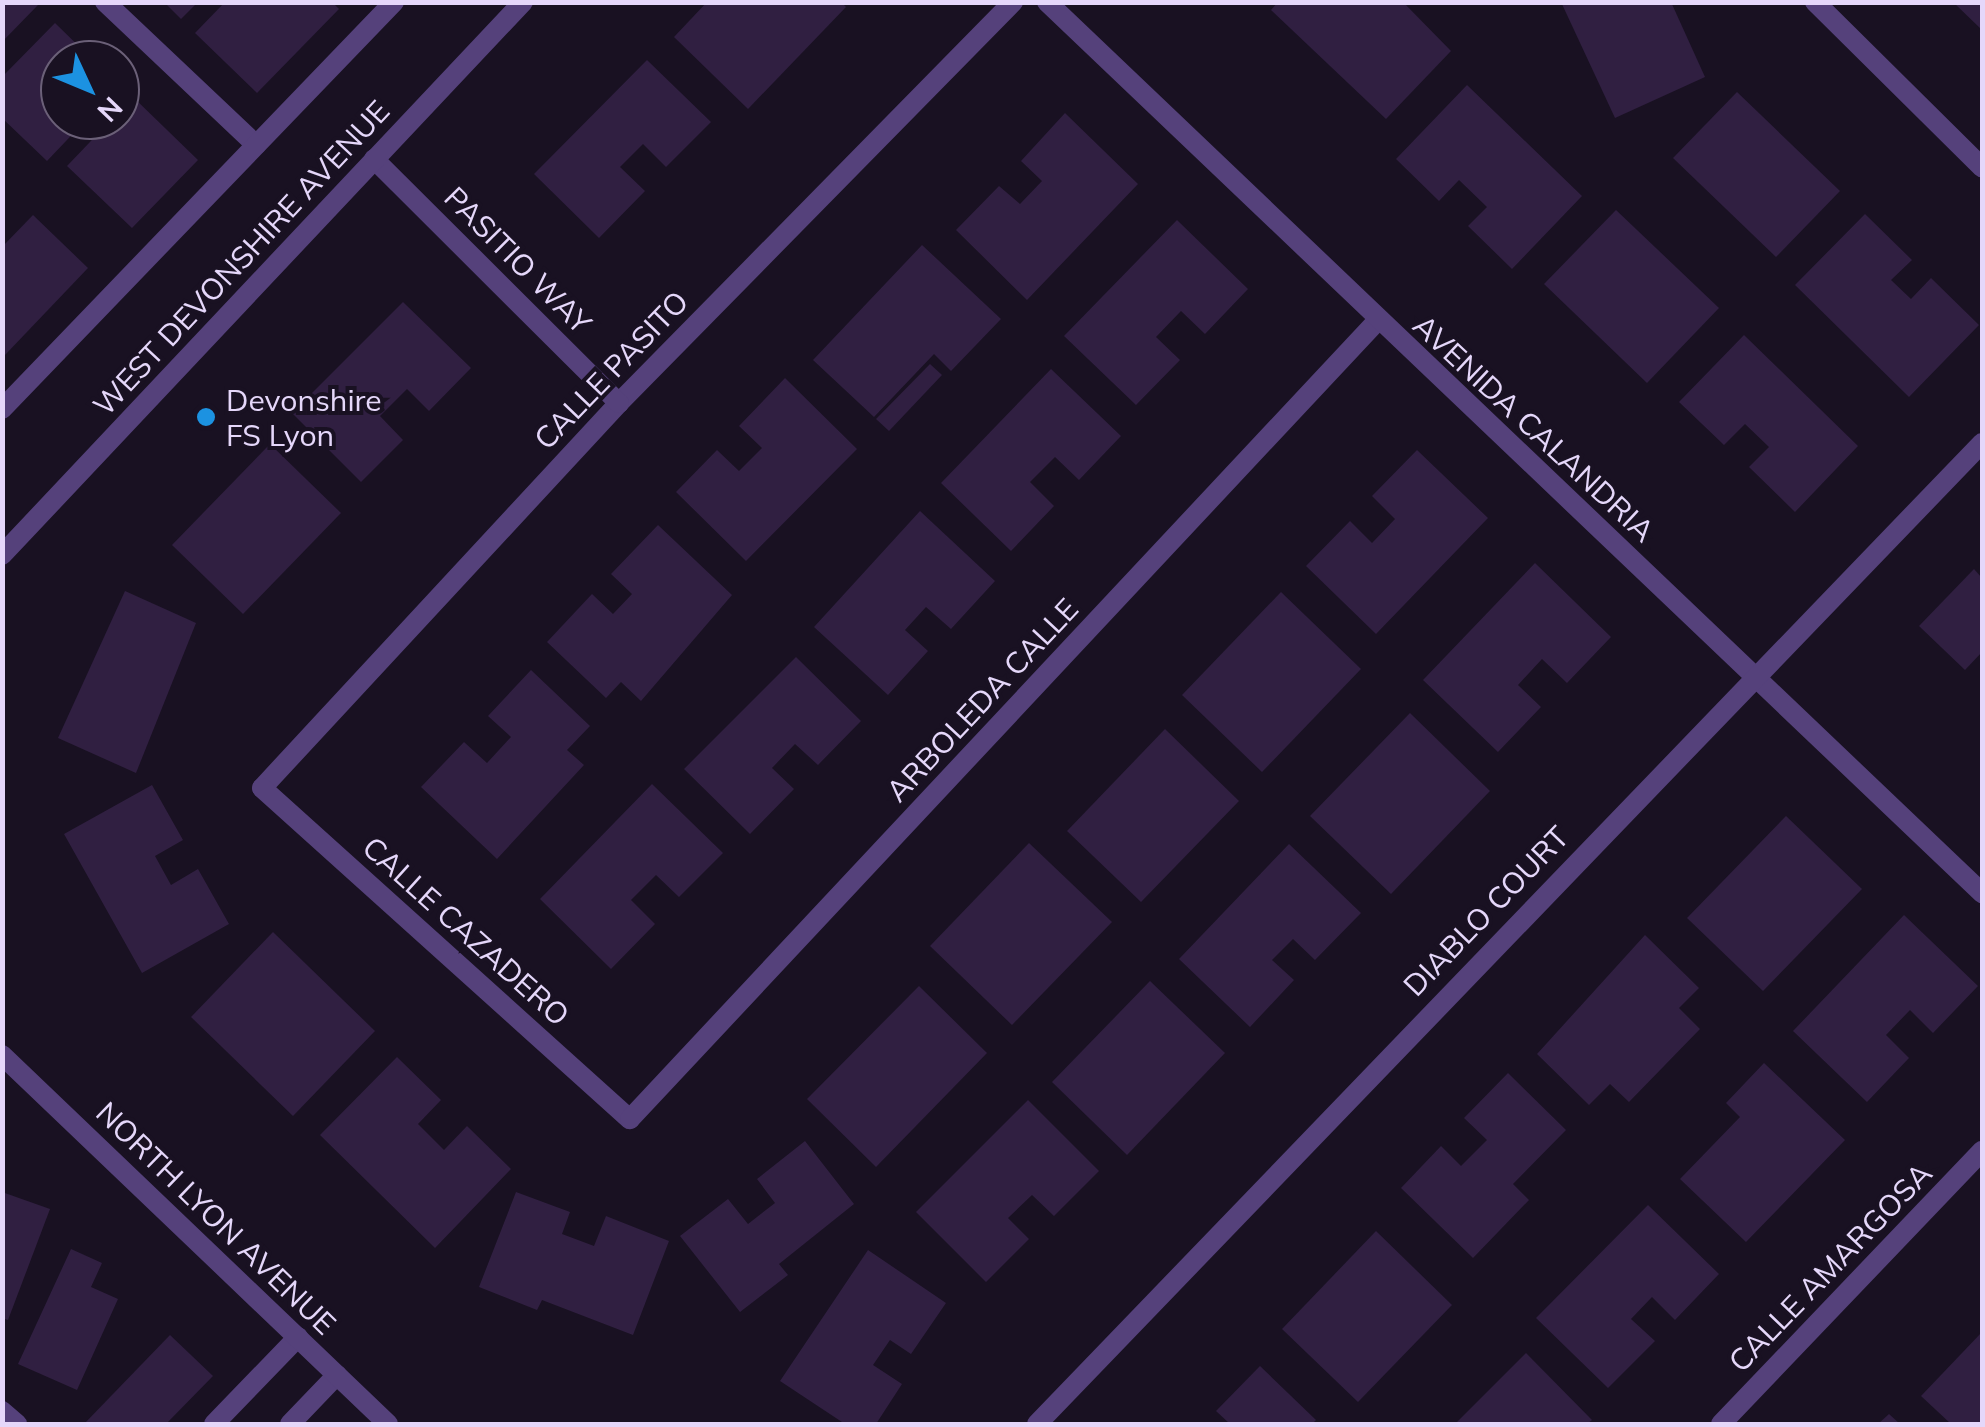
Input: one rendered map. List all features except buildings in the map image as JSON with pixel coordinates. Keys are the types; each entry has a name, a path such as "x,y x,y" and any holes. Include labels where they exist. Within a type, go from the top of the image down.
{"street":[{"path":"104,2 256,145"},
{"path":"2,408 394,2"},
{"name":"WEST DEVONSHIRE AVENUE","path":"2,555 523,2"},
{"name":"CALLE PASITO","path":"262,788 619,403 1013,2"},
{"name":"AVENIDA CALANDRIA","path":"1047,2 1377,321 1982,893"},
{"path":"1815,2 1982,167"},
{"name":"PASITIO WAY","path":"374,159 619,403"},
{"name":"ARBOLEDA CALLE","path":"630,1119 1377,321"},
{"name":"DIABLO COURT","path":"1038,1424 1753,676 1982,444"},
{"name":"CALLE CAZADERO","path":"262,788 630,1119"},
{"name":"NORTH LYON AVENUE","path":"2,1055 388,1424"},
{"name":"CALLE AMARGOSA","path":"1721,1424 1982,1151"},
{"path":"214,1424 298,1337"},
{"path":"290,1424 337,1375"},
{"path":"2,1411 17,1424"}],"place":[{"name":"Devonshire FS Lyon","path":"206,417"}]}
